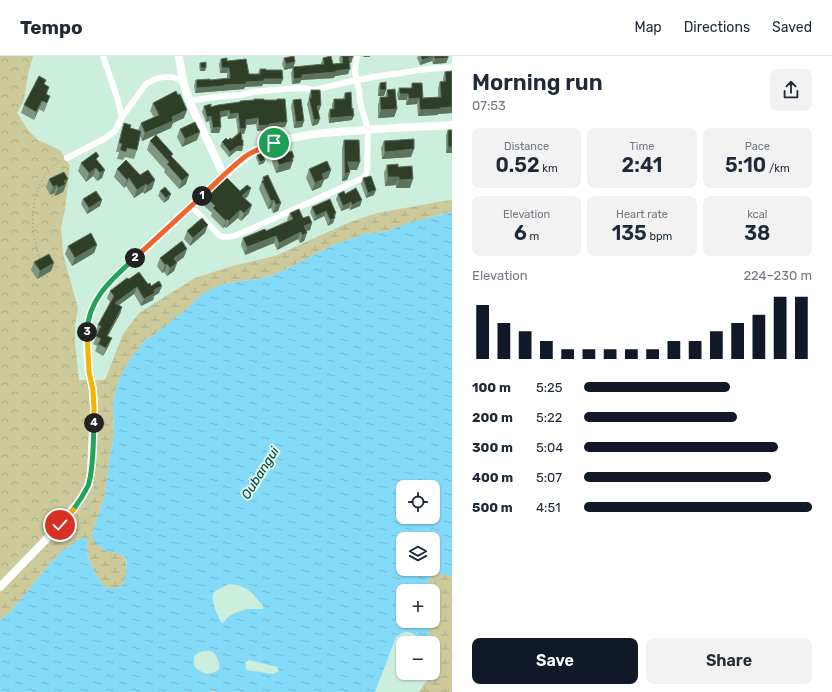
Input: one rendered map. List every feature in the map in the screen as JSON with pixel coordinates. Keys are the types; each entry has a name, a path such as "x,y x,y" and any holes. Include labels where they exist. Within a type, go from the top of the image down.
{"main road":[{"path":"179,56 182,81 224,176"},
{"path":"0,587 60,525 82,497 88,484 91,471 94,408 93,390 89,372 87,325 97,298 116,276 224,176 247,156 260,149 293,137 331,132 452,125"}],"street":[{"path":"103,56 122,117"},
{"path":"191,206 220,236 230,238 363,178 367,172 368,130 360,102 359,89 356,80 355,70 357,56"},
{"path":"190,101 285,89 303,88 314,90 373,77 428,68 452,67"},
{"path":"67,158 104,139 115,131 122,117 146,84 163,77 172,77 182,81"}],"path":[{"path":"40,261 34,241 33,219 35,197 41,182 55,164 67,158"}],"green space":[{"path":"0,56 33,56 28,74 24,100 17,113 28,130 38,140 60,150 70,166 65,209 61,228 63,254 78,308 75,325 75,342 79,380 97,380 99,452 97,480 87,505 20,578 0,597"},
{"path":"452,200 452,212 388,231 367,233 331,246 285,270 261,279 221,285 197,298 188,308 154,335 145,340 124,369 117,384 113,408 114,435 105,494 92,534 95,541 101,548 121,554 125,559 126,571 123,584 116,588 108,588 103,586 90,563 87,553 88,539 84,538 77,540 58,555 10,612 0,620 0,597 20,578 87,505 97,480 99,452 99,409 97,380 105,380 123,334 139,313 195,278 232,266 275,256 350,222 377,213"},
{"path":"440,573 452,577 452,692 419,692 428,680 440,680 440,636 428,636 429,628 440,628 440,584 428,584 431,576 440,576"}],"water":[{"name":"Oubangui","path":"452,212 452,577 440,574 440,532 396,532 396,576 432,576 427,584 396,584 396,628 429,628 428,636 416,636 412,633 405,632 396,636 375,692 0,692 0,620 10,612 58,555 77,540 87,538 87,554 90,563 103,585 107,588 116,588 120,587 124,583 127,566 125,558 120,554 101,548 92,537 92,534 105,494 114,435 113,403 117,384 124,369 145,340 154,335 188,308 197,298 221,285 261,279 285,270 331,246 367,233 388,231 408,223","holes":["229,584 240,586 248,590 263,606 263,609 249,609 238,612 228,617 222,623 215,608 213,595 214,592","203,651 211,651 217,657 220,666 218,670 207,674 196,668 194,658","249,660 277,667 279,671 273,674 247,670 246,662"]}],"building":[{"path":"294,56 295,62 286,64 284,58"},
{"path":"331,56 333,64 343,63 342,56 353,56 349,58 350,69 336,72 302,75 302,78 294,79 293,67 324,64 323,58"},
{"path":"421,56 434,56 422,60"},
{"path":"434,56 448,56 448,58 435,59"},
{"path":"227,58 227,61 246,59 249,74 260,74 260,69 282,70 283,79 264,79 264,81 246,82 246,84 197,88 196,80 230,78 229,68 222,68 221,59"},
{"path":"206,62 206,68 201,68 200,63"},
{"path":"452,71 452,107 420,110 419,98 409,99 408,94 400,94 399,88 412,88 412,83 422,83 423,98 441,97 440,82 446,81 445,72"},
{"path":"39,76 46,80 44,84 49,87 46,94 50,96 47,103 42,101 36,112 24,105"},
{"path":"386,82 386,90 380,90 380,83"},
{"path":"395,89 397,109 381,110 380,97 388,97 387,90"},
{"path":"311,90 320,90 321,105 317,106 320,119 314,120 309,98 311,98"},
{"path":"176,91 178,95 180,94 187,110 172,117 173,121 145,133 141,123 159,115 153,103"},
{"path":"351,92 354,116 330,118 330,109 334,109 334,99 345,99 345,93"},
{"path":"254,99 285,99 287,122 259,126 258,118 246,120 246,128 240,129 238,113 230,114 229,110 220,112 221,127 213,128 211,116 207,117 204,106 211,104 211,107"},
{"path":"301,99 304,121 296,122 293,100"},
{"path":"195,122 200,132 185,139 180,129"},
{"path":"124,123 131,125 130,128 141,131 137,150 127,148 126,152 120,150 122,144 119,143"},
{"path":"448,130 452,130 452,147 448,147"},
{"path":"241,131 243,146 238,146 230,152 222,142 226,138 228,140 230,138 232,139"},
{"path":"156,135 173,154 171,156 189,175 182,181 167,164 169,162 150,141"},
{"path":"414,139 414,149 385,152 384,141"},
{"path":"344,140 359,140 360,162 348,162 350,172 345,174"},
{"path":"284,151 285,153 292,151 294,157 292,158 293,161 279,165 275,154"},
{"path":"96,152 99,156 96,159 105,170 100,173 96,168 89,173 81,163"},
{"path":"262,153 265,160 260,162 257,155"},
{"path":"126,160 140,175 148,170 155,180 147,186 146,184 137,190 129,178 127,180 117,169"},
{"path":"327,161 331,170 322,174 324,179 315,183 309,169"},
{"path":"398,164 398,167 412,166 413,179 399,180 399,177 388,177 387,165"},
{"path":"64,172 68,179 64,181 66,184 58,188 57,185 53,187 49,179"},
{"path":"268,175 281,203 276,205 274,200 271,201 262,181 264,180 263,177"},
{"path":"371,176 376,190 368,193 363,178"},
{"path":"227,178 240,191 247,185 251,188 242,196 252,205 244,213 240,210 229,221 227,219 226,221 213,208 215,206 206,197"},
{"path":"165,187 171,194 166,198 160,191"},
{"path":"356,188 362,200 352,205 351,202 343,206 338,194 344,191 345,194"},
{"path":"96,191 102,200 89,208 83,199"},
{"path":"330,199 336,213 334,214 335,218 330,220 326,211 316,216 312,207"},
{"path":"299,209 303,218 309,216 312,223 304,226 307,233 302,235 301,232 279,243 276,236 247,247 243,238 265,229 266,231 293,219 290,213"},
{"path":"202,218 208,225 193,238 187,231"},
{"path":"91,233 97,245 75,258 68,246"},
{"path":"182,241 187,249 174,258 177,263 170,268 167,264 165,265 160,258"},
{"path":"49,254 54,263 40,271 34,262"},
{"path":"139,272 151,286 159,281 162,286 154,290 155,293 144,299 137,287 115,303 122,307 107,336 112,338 106,348 98,344 101,339 96,336 101,326 98,325 114,296 110,291 127,278 129,279"}],"route":[{"path":"60,525 82,497 88,484 91,471 94,435 94,408 93,390 89,372 87,325 97,298 116,276 235,166 247,156 274,143"}]}
